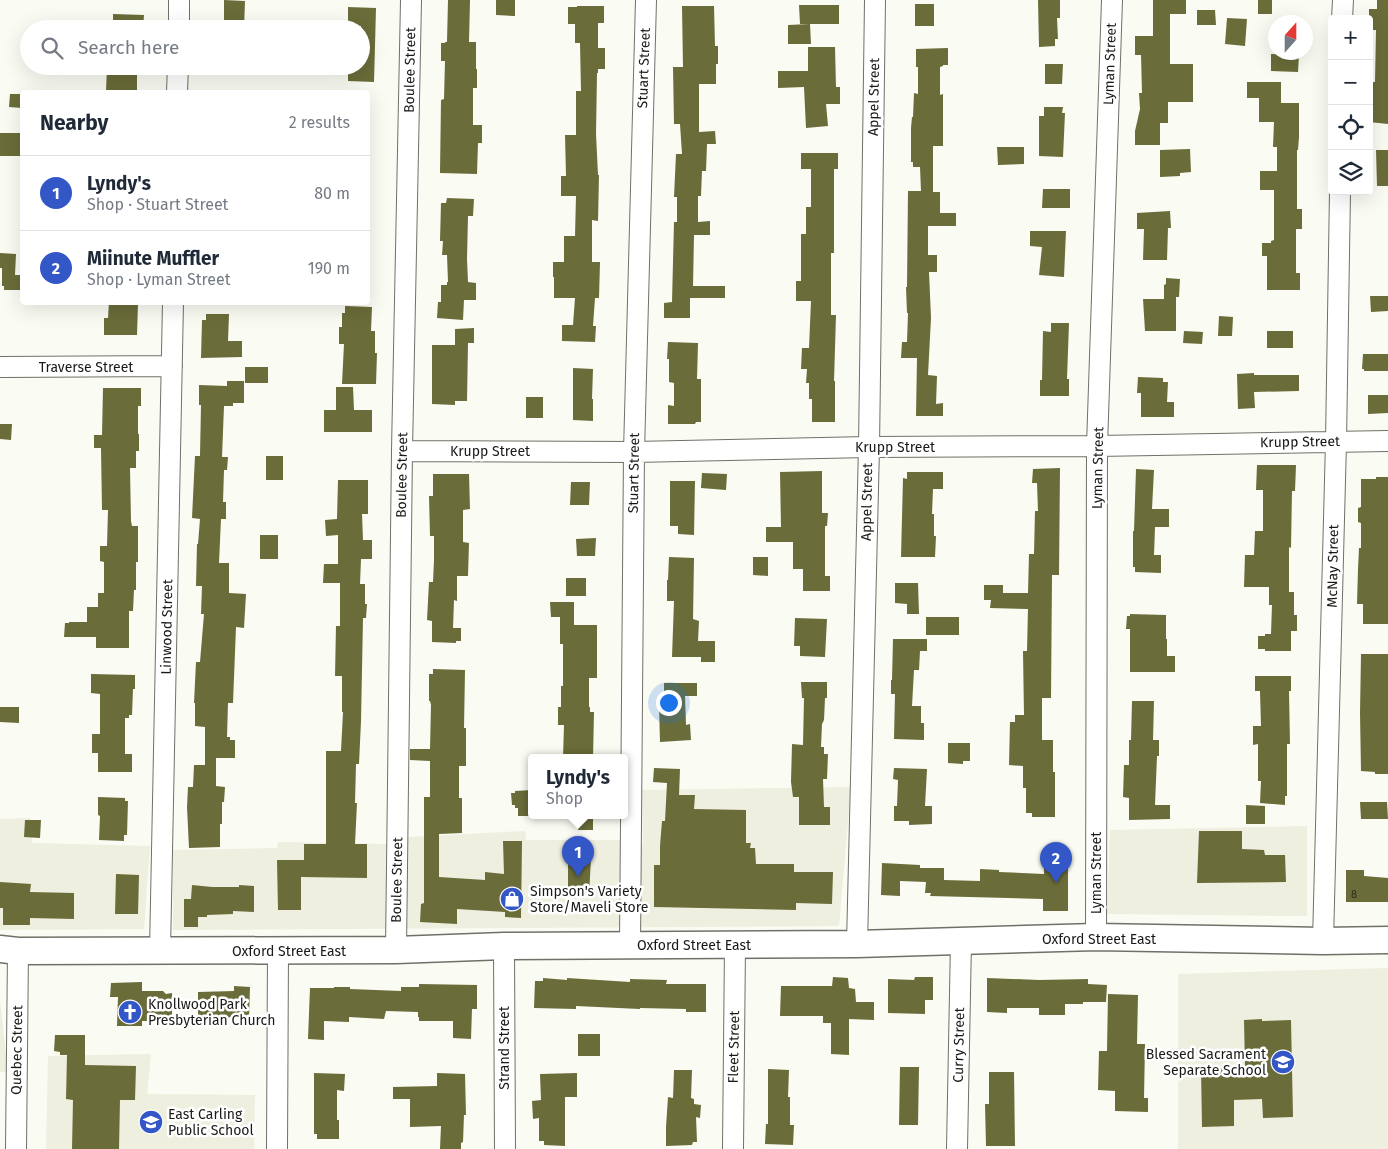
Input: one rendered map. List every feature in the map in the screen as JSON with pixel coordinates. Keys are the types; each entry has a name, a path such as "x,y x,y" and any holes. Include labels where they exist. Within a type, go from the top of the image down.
{"main road":[{"name":"Oxford Street East","path":"9,950 396,950 504,946 857,944 1096,937 1323,941 1388,940"}],"street":[{"path":"179,0 179,20"},
{"name":"Boulee Street","path":"396,950 402,451 411,0"},
{"name":"Stuart Street","path":"630,946 634,452 646,0"},
{"name":"Appel Street","path":"857,944 869,446 875,0"},
{"name":"Lyman Street","path":"1096,937 1097,446 1112,0"},
{"path":"1342,15 1343,0"},
{"path":"177,90 178,75"},
{"name":"McNay Street","path":"1323,941 1336,442 1340,195"},
{"name":"Linwood Street","path":"160,951 173,305"},
{"name":"Traverse Street","path":"0,367 172,366"},
{"name":"Krupp Street","path":"402,451 634,452 869,446 1097,446 1388,441"},
{"name":"Curry Street","path":"958,1149 961,941"},
{"name":"Fleet Street","path":"733,1149 736,945"},
{"name":"Strand Street","path":"504,946 504,1149"},
{"name":"Quebec Street","path":"9,950 16,1149"},
{"path":"277,1149 278,951"}],"shaded area":[{"path":"851,787 839,926 173,930 173,850 277,848 278,842 385,844 408,837 525,831 526,840 621,840 643,845 642,790"},
{"path":"31,818 32,843 150,846 144,929 0,930 0,819"},
{"path":"1307,826 1307,916 1107,914 1110,830"},
{"name":"Blessed Sacrament Separate School","path":"1388,968 1388,1149 1178,1149 1178,974"},
{"path":"0,1000 8,1072 0,1072"},
{"name":"East Carling Public School","path":"151,1054 147,1094 255,1095 254,1149 46,1149 48,1056"}],"building":[{"path":"224,0 245,1 244,20 224,20"},
{"path":"448,0 470,0 469,42 476,42 477,69 477,88 473,88 473,125 482,125 482,143 478,143 477,174 440,173 441,100 444,99 445,61 441,61 441,43 447,42"},
{"path":"496,0 515,0 515,16 496,15"},
{"path":"1038,0 1060,0 1060,18 1057,18 1058,39 1055,39 1055,46 1039,47"},
{"path":"1153,0 1186,0 1186,14 1170,14 1170,64 1193,64 1193,102 1168,102 1168,123 1160,123 1160,145 1135,145 1135,131 1140,109 1139,93 1142,93 1141,55 1135,55 1135,36 1153,36"},
{"path":"1258,0 1272,0 1272,14 1258,14"},
{"path":"1377,0 1388,0 1388,124 1373,122 1376,30 1373,30 1373,15 1369,15 1369,9 1377,9"},
{"path":"915,4 934,4 934,26 915,26"},
{"path":"799,5 839,5 839,24 800,24"},
{"path":"604,6 604,23 598,23 598,48 605,48 605,69 598,69 597,73 598,221 592,220 592,262 600,262 599,298 595,298 593,326 596,326 595,342 562,341 562,325 573,325 575,298 554,298 553,262 564,262 564,236 575,236 576,196 561,196 561,176 566,176 565,135 576,135 576,91 581,91 580,43 575,43 575,24 568,24 568,7"},
{"path":"682,6 714,6 715,46 718,46 716,84 699,84 699,132 715,131 716,144 707,144 706,171 702,171 701,196 698,196 698,222 710,221 710,235 694,235 693,286 725,286 725,298 690,298 690,318 664,318 664,303 672,302 674,222 677,222 677,197 674,197 676,154 682,154 680,124 674,124 673,67 683,67"},
{"path":"348,7 376,8 374,82 348,81 348,75 370,75 370,20 348,20"},
{"path":"1197,10 1215,10 1216,25 1197,25"},
{"path":"113,14 144,15 144,20 113,20"},
{"path":"1227,18 1247,19 1245,46 1225,44"},
{"path":"810,24 811,44 788,44 788,25"},
{"path":"808,47 835,47 836,87 840,87 840,104 826,104 828,126 806,128 804,87 778,88 778,71 808,71"},
{"path":"948,48 948,65 940,67 940,95 943,94 943,146 933,146 933,192 940,192 940,213 956,213 956,226 928,226 928,255 937,255 937,272 929,272 931,318 928,375 937,376 936,404 943,403 943,416 916,416 917,358 901,358 902,342 907,342 908,191 921,191 920,167 913,167 913,162 911,162 914,93 918,94 916,49"},
{"path":"1271,60 1299,60 1298,72 1271,71"},
{"path":"1045,64 1063,64 1062,84 1045,84"},
{"path":"107,75 137,75 137,90 106,90"},
{"path":"1247,82 1281,82 1281,103 1299,103 1297,209 1302,209 1302,229 1296,229 1296,273 1300,273 1300,290 1267,290 1267,256 1262,256 1262,243 1271,243 1274,240 1274,190 1260,190 1260,171 1277,171 1277,147 1273,147 1274,122 1259,122 1259,98 1247,98"},
{"path":"10,94 20,94 20,108 9,107"},
{"path":"1044,107 1063,107 1062,113 1065,113 1063,157 1039,156 1039,116 1044,116"},
{"path":"0,133 20,133 20,156 0,156"},
{"path":"997,147 1024,147 1024,164 998,165"},
{"path":"1190,149 1191,172 1180,173 1180,176 1160,177 1160,150"},
{"path":"1376,150 1388,150 1388,186 1377,186"},
{"path":"801,153 838,153 838,169 834,169 834,253 831,253 831,315 836,315 835,422 812,422 812,399 809,399 809,383 806,383 807,369 801,369 802,348 809,348 811,301 796,301 796,281 801,281 801,234 806,234 806,207 811,207 811,169 801,169"},
{"path":"1043,189 1070,189 1070,208 1042,208"},
{"path":"447,198 474,199 473,216 468,216 467,259 468,282 476,283 476,300 464,300 463,320 437,318 438,302 441,302 441,285 447,285 448,282 447,255 442,255 443,241 440,241 441,203 446,203"},
{"path":"1170,211 1171,228 1168,228 1167,260 1143,260 1144,229 1137,229 1137,213"},
{"path":"1030,231 1066,231 1064,277 1039,275 1042,247 1030,246"},
{"path":"0,253 16,254 15,275 20,275 20,290 4,290 4,286 2,286 2,268 0,268"},
{"path":"1166,278 1180,279 1179,297 1176,297 1176,331 1145,331 1143,299 1164,299"},
{"path":"1370,296 1388,296 1388,311 1371,312"},
{"path":"109,305 138,305 137,335 104,335 104,318 108,318"},
{"path":"345,306 372,307 371,331 375,331 375,353 377,353 376,384 342,384 344,344 339,344 339,327 342,327 342,313 345,313"},
{"path":"206,314 229,314 228,341 242,341 242,357 201,358 202,320 206,320"},
{"path":"1219,316 1233,317 1232,336 1218,336"},
{"path":"1051,323 1069,323 1067,379 1069,379 1069,396 1040,396 1043,331 1051,332"},
{"path":"474,328 474,343 468,343 467,401 455,401 455,405 432,404 432,345 455,345 455,329"},
{"path":"1184,331 1203,332 1202,344 1183,343"},
{"path":"1267,331 1293,331 1293,348 1267,348"},
{"path":"668,342 698,343 697,379 701,379 701,422 696,422 695,424 668,424 668,405 674,406 674,383 669,382"},
{"path":"1363,354 1388,354 1388,371 1364,371 1362,369"},
{"path":"245,367 268,367 268,383 245,383"},
{"path":"573,368 593,369 593,421 573,420"},
{"path":"1254,373 1254,375 1299,375 1299,391 1254,392 1255,408 1238,409 1237,374"},
{"path":"1138,377 1163,378 1163,382 1168,382 1167,402 1174,402 1174,417 1141,417 1141,393 1137,393"},
{"path":"227,381 244,381 244,403 233,403 233,406 224,406 222,457 228,457 227,470 224,470 223,502 226,502 226,519 221,519 219,563 229,563 229,593 246,594 244,628 236,627 233,703 228,703 227,737 230,737 230,740 235,740 235,758 216,758 216,786 225,787 224,802 222,802 222,824 220,824 220,847 189,848 188,787 193,787 194,765 205,765 205,727 195,726 194,703 196,662 200,662 204,614 201,614 202,586 196,586 197,544 200,519 192,518 195,456 200,456 201,405 199,405 199,385 227,386"},
{"path":"336,387 353,387 354,410 372,410 372,432 324,432 324,410 336,410"},
{"path":"103,388 141,388 141,406 138,406 139,451 136,451 136,468 130,468 131,521 132,526 138,526 138,562 136,562 136,590 134,590 133,611 129,611 129,648 96,648 96,637 64,637 65,623 87,622 87,607 98,607 98,593 104,593 104,562 100,561 100,546 107,546 108,510 102,510 101,448 94,448 94,435 102,435"},
{"path":"1368,395 1388,395 1388,413 1368,414"},
{"path":"526,397 543,397 543,418 526,418"},
{"path":"0,424 12,424 11,440 0,439"},
{"path":"266,456 283,456 283,480 266,480"},
{"path":"1257,465 1296,465 1295,491 1292,491 1289,592 1294,592 1294,615 1297,615 1297,631 1291,631 1291,651 1265,651 1265,649 1258,649 1258,636 1271,634 1272,605 1269,605 1269,587 1244,587 1245,555 1254,555 1255,531 1263,531 1263,490 1256,490"},
{"path":"1060,468 1059,575 1052,575 1051,698 1042,698 1042,740 1053,740 1055,817 1032,817 1032,813 1026,813 1026,788 1023,788 1023,766 1009,765 1010,722 1015,722 1015,715 1024,715 1023,651 1027,651 1028,609 990,608 991,600 984,600 984,585 1003,585 1003,593 1028,593 1029,554 1034,554 1035,511 1038,511 1037,483 1032,483 1033,469"},
{"path":"1136,469 1154,470 1152,509 1169,509 1169,527 1155,527 1154,555 1161,555 1161,573 1135,572 1135,567 1133,567"},
{"path":"822,471 822,513 828,513 827,526 825,526 825,576 830,576 830,591 803,591 803,569 793,569 793,542 766,542 766,527 781,527 780,472"},
{"path":"907,472 943,472 943,489 933,489 932,514 934,514 934,536 936,536 935,557 901,557 903,478 907,479"},
{"path":"702,473 727,474 726,490 701,488"},
{"path":"433,474 469,474 470,509 463,510 463,542 469,543 468,576 457,576 457,601 454,600 453,628 461,628 461,641 456,641 456,643 432,642 432,621 427,620 429,582 433,582 434,560 434,536 430,536 429,496 433,496"},
{"path":"1376,477 1388,477 1388,624 1363,624 1363,604 1357,604 1359,548 1361,548 1361,523 1358,522 1358,508 1361,507 1361,479 1376,479"},
{"path":"338,480 368,480 368,514 362,514 363,540 372,540 372,559 361,559 360,584 365,584 365,604 367,604 366,618 363,618 361,721 359,764 356,764 355,803 357,803 355,844 367,844 367,878 301,877 301,910 278,910 277,860 304,860 304,844 326,844 326,751 341,751 342,676 335,676 336,626 340,626 340,583 323,583 324,564 338,564 338,535 326,536 325,520 337,519"},
{"path":"670,481 695,481 694,535 678,534 678,526 670,526"},
{"path":"571,482 590,482 589,505 570,505"},
{"path":"260,535 278,535 278,559 260,559"},
{"path":"596,538 595,556 577,556 576,539"},
{"path":"669,557 694,558 693,619 699,621 698,641 715,641 715,662 701,662 701,657 672,657 674,601 667,601"},
{"path":"753,557 768,557 768,576 753,575"},
{"path":"566,578 586,578 586,596 566,596"},
{"path":"895,583 918,583 919,614 907,614 907,604 895,603"},
{"path":"550,602 574,602 574,625 597,625 597,678 589,678 589,707 590,712 594,712 593,754 563,754 564,725 558,725 558,707 561,707 561,686 563,686 563,644 560,644 560,617 551,617"},
{"path":"1130,614 1166,615 1167,656 1175,656 1175,672 1130,672 1130,629 1126,629 1127,616 1130,616"},
{"path":"926,617 959,617 959,635 926,635"},
{"path":"795,618 827,619 825,657 800,656 800,646 794,646"},
{"path":"893,639 927,639 927,651 920,651 919,670 914,670 912,706 921,706 924,740 894,739 895,694 891,694"},
{"path":"1361,654 1388,654 1388,774 1361,771"},
{"path":"433,669 465,670 464,728 466,728 466,766 459,766 459,798 462,798 462,833 439,834 439,877 485,880 485,872 504,874 503,841 522,841 521,918 505,917 505,912 457,909 457,924 420,922 421,904 424,903 424,797 430,797 430,761 410,760 410,749 430,749 431,705 429,701 429,674 433,674"},
{"path":"91,674 135,675 132,715 129,715 129,718 125,718 125,754 132,754 132,772 98,772 98,753 92,753 92,734 100,734 100,694 91,693"},
{"path":"1255,676 1291,676 1291,691 1289,691 1290,744 1287,744 1287,796 1285,796 1285,805 1260,803 1261,781 1258,781 1258,744 1253,745 1253,726 1261,726 1260,691 1255,691"},
{"path":"801,682 827,682 821,747 824,747 824,754 828,754 827,779 823,779 824,807 830,807 830,825 799,825 799,797 793,797 791,782 792,744 803,745 804,698 802,698"},
{"path":"664,683 697,683 697,696 685,696 686,725 690,724 691,740 660,742 659,705 664,705"},
{"path":"1132,701 1154,701 1153,740 1159,740 1155,805 1170,805 1170,819 1129,820 1129,798 1123,797 1124,765 1129,765"},
{"path":"0,707 19,707 19,723 0,722"},
{"path":"948,743 970,743 970,761 963,761 963,764 948,763"},
{"path":"654,768 680,769 679,795 695,795 694,809 746,810 746,843 751,843 750,848 755,848 756,864 794,864 794,872 833,872 832,904 796,903 796,910 654,907 654,865 660,865 662,821 665,821 667,783 653,782"},
{"path":"894,768 927,769 925,806 932,806 932,824 909,825 909,821 894,821 894,806 897,806 898,780 893,779"},
{"path":"528,790 528,816 518,816 518,808 512,805 511,793 515,793 515,791"},
{"path":"98,797 125,798 125,801 128,801 127,835 124,835 124,841 99,840 100,816 98,815"},
{"path":"1360,802 1387,802 1388,819 1361,819"},
{"path":"1246,805 1265,806 1265,824 1246,824"},
{"path":"578,819 593,819 593,830 578,830"},
{"path":"25,820 41,820 40,838 24,837"},
{"path":"1199,831 1242,831 1242,849 1264,850 1265,855 1285,855 1286,882 1197,883"},
{"path":"1068,855 1068,911 1043,911 1043,899 930,896 931,893 925,893 926,882 900,881 900,896 881,895 882,863 920,865 920,868 944,868 944,880 980,881 980,869 999,870 999,872 1044,874 1044,856"},
{"path":"568,857 591,858 589,896 568,895"},
{"path":"1346,870 1364,870 1364,876 1388,878 1388,902 1346,902"},
{"path":"116,874 139,875 138,914 115,914"},
{"path":"0,882 31,884 30,892 74,893 74,919 30,918 30,925 3,925 3,908 0,908"},
{"path":"192,885 212,887 254,886 254,912 233,911 233,914 207,915 207,917 198,917 198,927 184,927 184,899 191,899"},
{"path":"833,977 848,978 849,988 855,989 856,1002 874,1002 874,1020 849,1019 849,1055 831,1054 831,1023 823,1023 823,1016 780,1016 781,986 832,986"},
{"path":"915,977 933,977 933,1000 925,1000 925,1014 888,1013 888,979 914,980"},
{"path":"543,978 630,982 630,979 667,980 666,984 706,984 706,1012 686,1012 686,1009 576,1006 576,1009 534,1008 535,981 543,981"},
{"path":"987,978 1088,979 1088,984 1107,985 1106,1002 1065,1004 1065,1015 1039,1015 1039,1008 1007,1008 1007,1013 987,1012"},
{"path":"142,982 142,991 172,993 172,1021 142,1021 142,1026 117,1026 118,997 110,997 111,983"},
{"path":"419,984 477,985 477,1009 472,1009 471,1039 453,1038 453,1021 419,1021 418,1012 386,1011 384,1019 349,1017 349,1022 324,1021 324,1040 308,1039 310,988 350,987 350,989 401,991 401,987 419,987"},
{"path":"234,986 250,987 249,1018 219,1017 219,1023 198,1023 198,992 234,991"},
{"path":"1108,994 1138,995 1137,1044 1145,1044 1144,1098 1148,1098 1148,1112 1115,1111 1115,1091 1098,1090 1099,1051 1107,1051"},
{"path":"1262,1019 1262,1021 1291,1020 1293,1117 1263,1118 1262,1099 1234,1100 1234,1126 1202,1127 1201,1069 1245,1068 1244,1020"},
{"path":"578,1034 600,1034 600,1056 578,1056"},
{"path":"55,1035 85,1035 85,1065 136,1066 135,1100 120,1100 119,1149 72,1149 73,1100 66,1099 67,1055 60,1055 60,1052 54,1051"},
{"path":"900,1067 919,1067 918,1125 899,1125"},
{"path":"768,1069 789,1070 788,1097 790,1097 790,1125 794,1125 793,1145 765,1144 766,1124 768,1124"},
{"path":"674,1070 692,1070 691,1098 694,1099 694,1104 701,1105 700,1118 696,1117 697,1142 693,1142 692,1145 666,1146 668,1097 673,1098"},
{"path":"989,1072 1014,1072 1015,1146 986,1146 985,1104 989,1104"},
{"path":"314,1073 345,1074 344,1091 337,1090 339,1139 317,1139 317,1134 314,1134"},
{"path":"437,1073 465,1074 466,1115 464,1115 461,1149 440,1149 441,1126 410,1127 410,1099 393,1099 393,1087 437,1086"},
{"path":"577,1073 577,1097 565,1097 565,1146 544,1145 544,1141 539,1141 539,1118 533,1119 532,1101 541,1100 540,1074"}],"place":[{"name":"Lyndy's","path":"578,877"},
{"name":"Miinute Muffler","path":"1056,883"},
{"name":"Simpson's Variety Store/Maveli Store","path":"512,899"},
{"name":"Knollwood Park Presbyterian Church","path":"130,1012"},
{"name":"Blessed Sacrament Separate School","path":"1283,1062"},
{"name":"East Carling Public School","path":"151,1122"}]}
